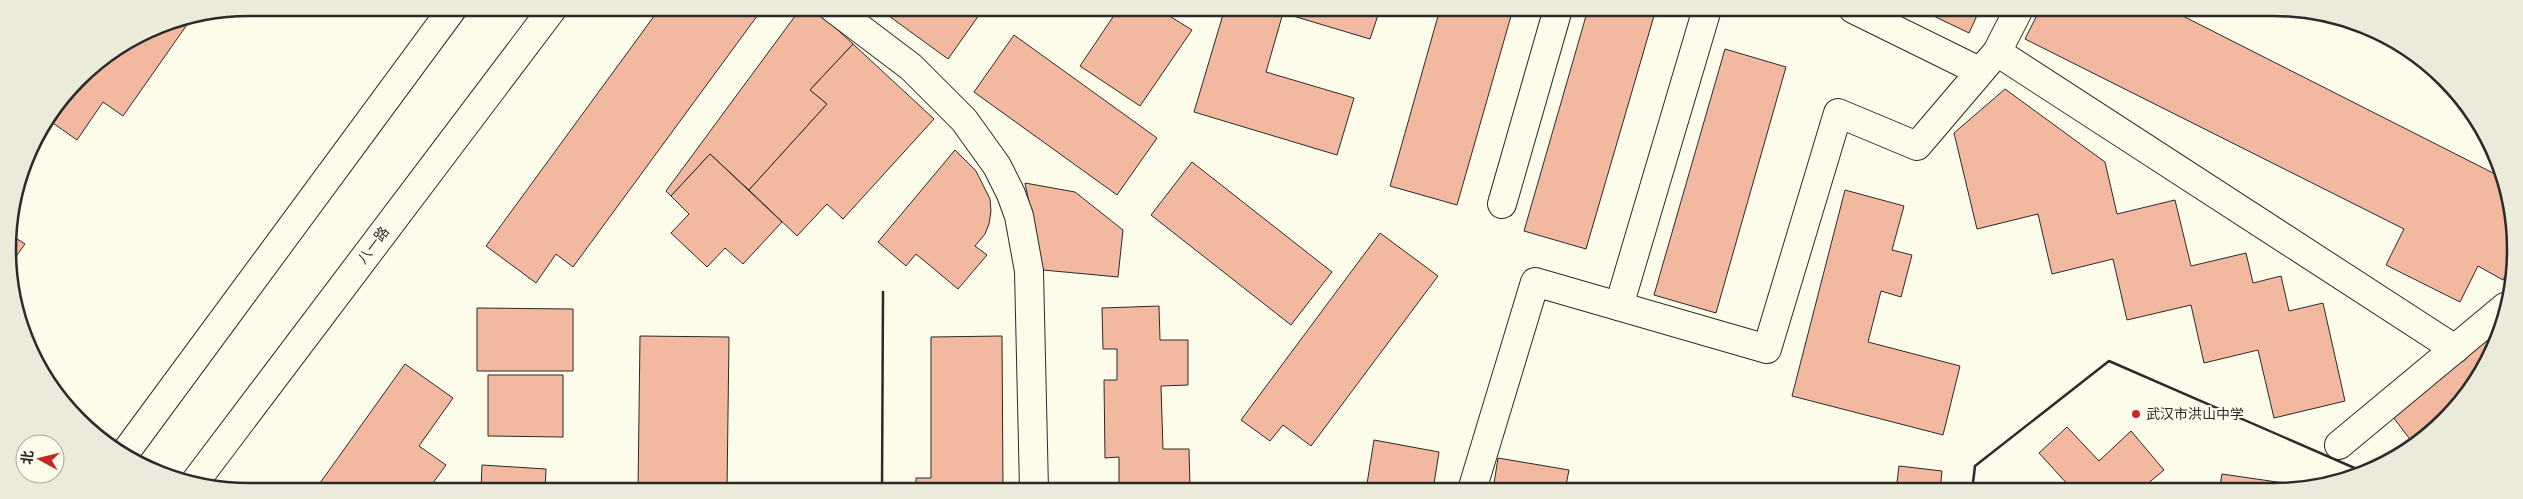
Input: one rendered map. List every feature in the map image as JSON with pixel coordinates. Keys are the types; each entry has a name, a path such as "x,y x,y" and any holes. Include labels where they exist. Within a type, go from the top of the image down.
{"main road":[{"path":"129,449 447,16"},
{"name":"八一路","path":"199,477 547,16"},
{"path":"844,16 911,67 964,120 997,166 1011,194 1023,232 1029,271 1034,483"},
{"path":"1502,204 1556,16"},
{"path":"1619,306 1705,16"},
{"path":"1871,16 1988,61 2455,349"},
{"path":"1474,483 1535,282 1767,349 1838,113 1917,146 1988,61 2015,16"},
{"path":"2339,445 2498,313"}],"building":[{"path":"654,16 757,16 573,267 556,254 536,283 486,246"},
{"path":"795,16 823,16 853,44 810,90 827,104 749,190 710,154 671,196 666,191"},
{"path":"889,16 978,16 948,59"},
{"path":"1114,16 1170,16 1192,30 1140,106 1080,66"},
{"path":"1223,16 1282,16 1266,72 1354,98 1337,155 1194,112"},
{"path":"1293,16 1378,16 1370,39"},
{"path":"1438,16 1511,16 1457,205 1390,186"},
{"path":"1586,16 1654,16 1586,249 1524,231"},
{"path":"1934,16 1977,16 1969,33"},
{"path":"2036,16 2183,16 2493,173 2499,189 2505,219 2507,250 2505,275 2503,280 2478,266 2460,302 2386,265 2404,229 2025,39"},
{"path":"187,25 123,116 103,102 77,140 54,124 74,96 108,64 133,47 160,34"},
{"path":"1014,35 1157,138 1117,195 974,92"},
{"path":"853,44 934,119 843,219 827,204 797,236 749,190 827,104 810,90"},
{"path":"1725,49 1786,67 1716,313 1654,295"},
{"path":"2005,89 2105,162 2117,214 2175,200 2191,266 2246,253 2253,283 2281,276 2289,311 2323,303 2345,401 2274,418 2258,350 2204,363 2191,305 2127,320 2113,259 2052,274 2038,214 1977,229 1954,133"},
{"path":"955,150 976,171 990,199 991,211 985,234 975,246 987,255 958,289 916,254 906,266 878,242"},
{"path":"710,154 782,222 743,264 725,248 707,267 671,233 689,214 671,196"},
{"path":"1192,162 1332,272 1291,325 1151,215"},
{"path":"1025,183 1075,192 1123,230 1118,277 1043,270"},
{"path":"1845,190 1904,206 1892,250 1912,255 1901,297 1881,291 1868,342 1960,366 1943,435 1792,396"},
{"path":"1380,233 1438,276 1311,446 1283,425 1270,441 1241,420"},
{"path":"17,239 25,244 16,256"},
{"path":"1159,306 1160,340 1188,340 1188,385 1161,386 1163,449 1189,449 1190,483 1119,483 1119,457 1105,458 1104,380 1117,380 1117,349 1103,349 1102,308"},
{"path":"477,308 573,309 573,371 477,371"},
{"path":"2491,334 2476,366 2459,391 2415,435 2409,439 2390,413"},
{"path":"640,336 729,337 727,483 638,483"},
{"path":"1002,336 1003,483 916,483 916,478 931,478 931,337"},
{"path":"405,364 453,398 419,446 446,465 433,483 320,483"},
{"path":"488,375 563,375 563,437 488,436"},
{"path":"2067,427 2099,461 2131,431 2164,470 2149,483 2066,483 2039,453"},
{"path":"1374,440 1439,452 1434,483 1367,483"},
{"path":"1498,458 1569,470 1566,483 1494,483"},
{"path":"482,465 546,469 545,483 481,483"},
{"path":"1899,466 1942,471 1941,483 1897,483"},
{"path":"2222,474 2281,483 2274,483 2220,483"}],"wall":[{"path":"882,483 883,292"},
{"path":"1973,483 1975,466 2109,361 2354,468"}],"place":[{"name":"武汉市洪山中学","path":"2136,414"}]}
